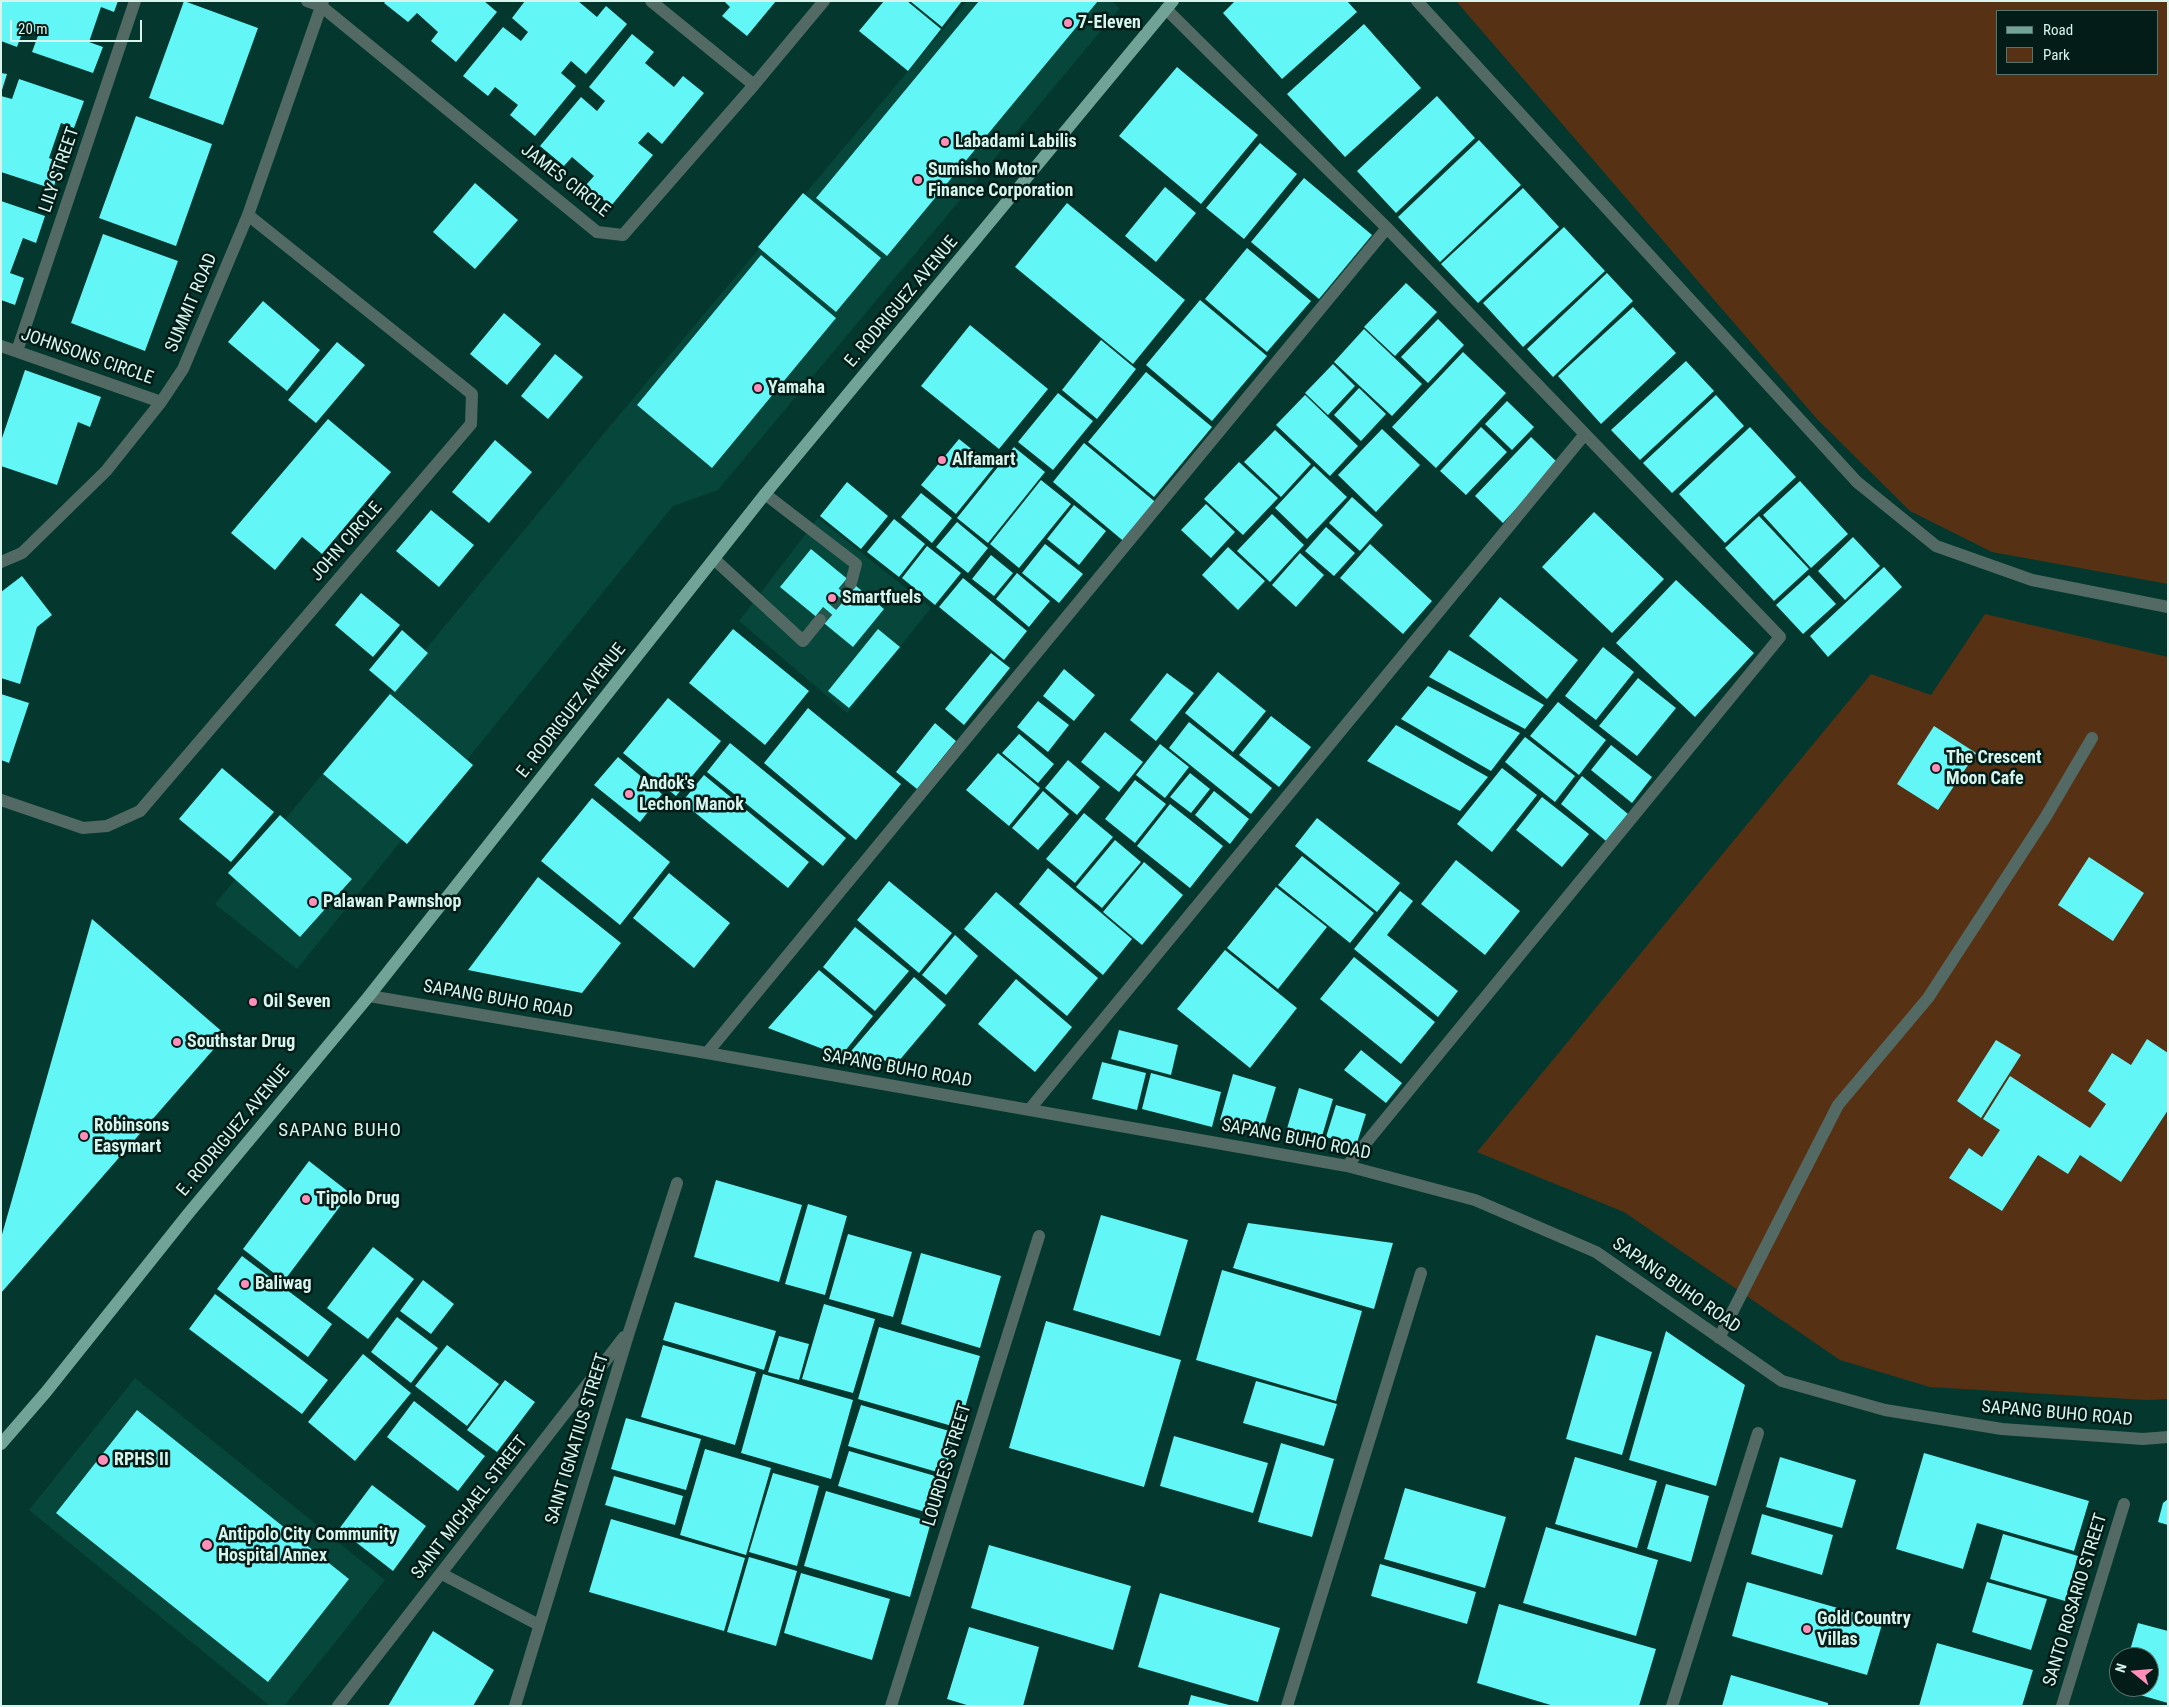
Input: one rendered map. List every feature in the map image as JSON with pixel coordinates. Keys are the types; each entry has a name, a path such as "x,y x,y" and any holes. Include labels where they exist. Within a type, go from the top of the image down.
{"main road":[{"name":"E. RODRIGUEZ AVENUE","path":"1,1444 46,1392 188,1214 369,996 765,494 1169,5"}],"street":[{"name":"LILY STREET","path":"17,351 135,1"},
{"path":"307,1 322,3"},
{"path":"651,1 754,85"},
{"name":"JAMES CIRCLE","path":"322,3 597,232 623,234 754,85 824,1"},
{"path":"1416,1 1857,482 1936,546 2032,580 2168,607"},
{"name":"SUMMIT ROAD","path":"2,562 22,553 106,471 161,402 183,369 248,215 322,3"},
{"path":"1169,5 1387,228 1780,637 1347,1166"},
{"name":"JOHN CIRCLE","path":"1,800 83,828 107,826 140,811 471,424 472,394 248,215"},
{"path":"707,1053 1387,228"},
{"name":"JOHNSONS CIRCLE","path":"1,346 161,402"},
{"path":"1029,1110 1585,434"},
{"path":"765,494 856,564 851,583"},
{"path":"714,559 803,641 820,620"},
{"path":"1719,1338 1838,1105 1928,998 2045,818 2092,738"},
{"name":"SAPANG BUHO ROAD","path":"369,996 707,1053 1347,1166 1475,1200 1596,1252 1782,1381 1885,1410 2002,1430 2143,1439 2168,1437"},
{"name":"SAINT IGNATIUS STREET","path":"515,1706 629,1332 677,1183"},
{"name":"LOURDES STREET","path":"890,1706 1038,1236"},
{"path":"1287,1706 1421,1273"},
{"name":"SAINT MICHAEL STREET","path":"338,1706 629,1332"},
{"path":"1672,1706 1758,1434"},
{"name":"SANTO ROSARIO STREET","path":"2062,1706 2124,1504"},
{"path":"442,1574 539,1625"}],"shaded area":[{"path":"967,1 1112,1 1120,8 718,490 673,506 297,969 215,904 616,419"},
{"path":"818,518 931,608 847,713 739,621"},
{"name":"Antipolo City Community Hospital Annex","path":"135,1378 385,1580 284,1706 270,1706 29,1510"}],"green space":[{"path":"1456,1 2168,1 2168,584 1992,552 1910,511 1817,419"},
{"path":"1985,614 2168,657 2168,1399 2147,1400 1930,1387 1840,1360 1624,1212 1477,1152 1871,674 1931,695"}],"building":[{"path":"1,1 118,1 114,12 101,7 89,42 103,47 93,73 32,52 39,33 24,28 17,47 1,41"},
{"path":"184,1 258,28 223,125 149,98"},
{"path":"386,1 484,1 497,12 456,62 431,41 438,32 417,13 408,22 384,3"},
{"path":"525,1 578,1 597,17 606,6 627,24 586,74 571,61 561,73 576,86 535,136 510,115 518,105 495,87 488,96 463,76 503,27 521,41 528,32 512,18"},
{"path":"724,1 776,1 747,36 722,16 730,7"},
{"path":"884,1 907,1 941,29 908,71 859,31"},
{"path":"910,1 962,1 942,27"},
{"path":"979,1 1098,1 887,256 816,198"},
{"path":"1235,1 1347,1 1357,12 1282,79 1223,13"},
{"path":"1364,24 1421,88 1345,157 1287,94"},
{"path":"632,34 654,52 645,63 674,87 683,76 704,93 662,144 648,132 638,143 653,155 611,206 586,185 594,176 572,157 564,166 540,146 581,97 597,111 605,101 589,87"},
{"path":"1177,67 1258,135 1201,204 1119,136"},
{"path":"1,73 7,74 2,90 1,90"},
{"path":"19,79 84,101 74,128 61,123 49,158 62,163 53,189 1,172 1,96 12,99"},
{"path":"1437,96 1475,138 1396,213 1357,171"},
{"path":"136,116 212,144 176,246 99,218"},
{"path":"1479,140 1521,185 1440,262 1398,217"},
{"path":"1260,143 1297,174 1244,239 1206,208"},
{"path":"1304,178 1372,235 1319,299 1251,242"},
{"path":"475,183 518,220 475,269 433,232"},
{"path":"1165,187 1196,213 1156,262 1125,236"},
{"path":"1523,188 1559,227 1478,303 1441,264"},
{"path":"803,193 881,258 836,312 758,247"},
{"path":"1,201 45,216 36,243 23,238 10,273 24,278 15,305 1,300"},
{"path":"1067,203 1185,300 1133,364 1015,267"},
{"path":"1564,227 1605,271 1523,347 1483,303"},
{"path":"103,234 178,261 145,351 71,323"},
{"path":"1247,248 1311,301 1267,352 1205,299"},
{"path":"761,255 836,318 712,468 637,405"},
{"path":"1607,273 1633,301 1553,377 1527,349"},
{"path":"1406,283 1437,312 1395,356 1364,327"},
{"path":"1200,300 1267,356 1212,421 1146,365"},
{"path":"263,301 320,350 287,391 228,342"},
{"path":"1633,307 1676,353 1601,424 1558,376"},
{"path":"504,313 541,344 507,385 470,354"},
{"path":"1438,319 1464,345 1428,383 1401,357"},
{"path":"970,325 1048,389 999,449 921,386"},
{"path":"1364,329 1422,384 1392,416 1334,362"},
{"path":"1101,340 1136,369 1097,419 1062,390"},
{"path":"337,342 365,365 316,423 288,400"},
{"path":"1463,352 1506,393 1436,468 1392,427"},
{"path":"555,354 583,377 548,419 521,396"},
{"path":"1686,361 1714,391 1640,460 1611,430"},
{"path":"1333,364 1355,386 1328,415 1305,393"},
{"path":"25,370 101,397 90,427 78,422 57,485 1,466 1,441"},
{"path":"1146,372 1212,427 1154,497 1088,442"},
{"path":"1359,388 1386,414 1361,441 1334,415"},
{"path":"1058,393 1093,421 1053,470 1018,442"},
{"path":"1305,395 1358,446 1330,476 1276,425"},
{"path":"1716,395 1744,426 1672,493 1643,463"},
{"path":"1507,401 1534,427 1512,450 1485,424"},
{"path":"328,419 391,472 322,554 302,537 275,570 231,533"},
{"path":"1481,427 1507,452 1466,495 1440,471"},
{"path":"1750,427 1796,477 1725,543 1679,494"},
{"path":"1382,429 1420,465 1376,512 1338,475"},
{"path":"1275,430 1311,464 1281,497 1244,462"},
{"path":"1531,437 1558,463 1503,523 1475,496"},
{"path":"959,439 994,467 956,514 921,485"},
{"path":"495,440 532,472 489,523 452,492"},
{"path":"1084,443 1159,505 1127,544 1053,482"},
{"path":"1014,447 1045,472 988,543 957,518"},
{"path":"1239,462 1278,498 1243,535 1204,499"},
{"path":"1314,466 1347,497 1307,539 1275,508"},
{"path":"1041,480 1071,504 1019,568 990,544"},
{"path":"1800,481 1848,534 1811,568 1763,515"},
{"path":"847,482 888,516 861,549 820,516"},
{"path":"921,493 952,518 932,543 901,517"},
{"path":"1352,497 1383,525 1360,551 1329,523"},
{"path":"1206,504 1235,532 1211,558 1181,530"},
{"path":"1074,505 1106,531 1079,565 1047,539"},
{"path":"431,510 474,545 439,587 396,551"},
{"path":"1594,512 1664,579 1612,633 1542,567"},
{"path":"1272,514 1304,545 1270,582 1237,551"},
{"path":"1759,516 1809,569 1774,601 1725,548"},
{"path":"894,519 925,544 899,577 867,552"},
{"path":"957,522 988,548 968,573 936,547"},
{"path":"1326,527 1355,553 1334,576 1305,551"},
{"path":"1853,537 1880,566 1845,600 1818,571"},
{"path":"1045,544 1083,574 1059,603 1022,573"},
{"path":"1370,544 1432,601 1403,634 1340,578"},
{"path":"927,546 961,573 935,605 902,578"},
{"path":"1228,547 1265,581 1238,610 1202,575"},
{"name":"Smartfuels","path":"811,549 884,609 853,647 780,587"},
{"path":"1300,553 1324,575 1296,607 1272,585"},
{"path":"991,555 1013,573 994,596 972,579"},
{"path":"1884,567 1902,587 1828,657 1810,636"},
{"path":"1017,573 1050,601 1029,627 996,599"},
{"path":"1809,575 1836,604 1803,634 1776,605"},
{"path":"22,576 52,615 37,627 20,684 1,678 1,592"},
{"path":"963,578 1027,631 1004,660 939,607"},
{"path":"1676,580 1754,653 1695,717 1616,643"},
{"path":"361,593 400,625 373,657 335,625"},
{"path":"1500,597 1578,660 1547,699 1469,636"},
{"path":"733,629 809,691 765,745 689,683"},
{"path":"878,629 900,647 849,708 828,691"},
{"path":"402,630 428,653 395,692 369,670"},
{"path":"1603,647 1634,672 1596,720 1565,696"},
{"path":"1449,650 1544,705 1525,729 1429,677"},
{"path":"991,653 1010,668 964,725 945,709"},
{"path":"1064,669 1095,695 1074,721 1043,696"},
{"path":"1218,672 1266,711 1233,752 1185,713"},
{"path":"1167,673 1194,693 1156,741 1130,720"},
{"path":"1638,678 1676,708 1637,756 1599,726"},
{"path":"1428,686 1520,733 1491,771 1401,719"},
{"path":"1,694 29,703 9,763 1,760"},
{"path":"390,694 473,765 407,844 323,774"},
{"path":"668,698 721,741 676,796 623,753"},
{"path":"1038,701 1069,725 1048,752 1017,727"},
{"path":"1558,702 1606,740 1579,775 1530,736"},
{"path":"808,708 901,784 856,840 764,763"},
{"path":"1271,716 1311,747 1279,787 1239,755"},
{"path":"1189,722 1272,788 1251,814 1169,748"},
{"path":"935,723 956,741 917,789 896,772"},
{"path":"1396,725 1488,777 1460,811 1367,761"},
{"name":"The Crescent Moon Cafe","path":"1934,726 1976,753 1938,810 1897,784"},
{"path":"1105,732 1143,762 1119,792 1081,762"},
{"path":"1019,734 1054,764 1038,783 1002,753"},
{"path":"1525,737 1575,776 1555,802 1505,762"},
{"path":"730,743 846,838 823,866 707,772"},
{"path":"1160,744 1189,767 1165,798 1136,775"},
{"path":"1611,745 1652,777 1632,803 1591,770"},
{"path":"998,753 1040,788 1009,826 966,790"},
{"path":"618,757 662,794 640,822 594,785"},
{"path":"1068,760 1100,787 1077,815 1045,788"},
{"path":"222,768 274,812 231,862 179,819"},
{"path":"1502,768 1537,795 1492,852 1457,824"},
{"path":"1190,773 1210,789 1191,813 1170,797"},
{"path":"704,775 809,862 788,888 682,802"},
{"path":"1582,776 1628,814 1606,841 1561,804"},
{"path":"1135,780 1166,804 1135,843 1105,819"},
{"path":"1043,791 1069,814 1038,850 1012,828"},
{"path":"1214,791 1249,819 1230,844 1195,815"},
{"path":"1542,797 1589,834 1562,867 1516,830"},
{"path":"592,798 670,862 620,925 541,861"},
{"path":"1170,804 1223,846 1190,888 1137,846"},
{"path":"1084,813 1113,837 1075,883 1046,859"},
{"path":"280,815 352,879 300,937 228,873"},
{"path":"1317,818 1400,883 1377,912 1295,846"},
{"path":"1115,840 1141,862 1102,908 1076,887"},
{"path":"1302,856 1374,913 1350,943 1278,885"},
{"path":"2089,857 2144,893 2113,941 2058,905"},
{"path":"1456,860 1520,911 1485,955 1421,904"},
{"path":"1144,862 1183,895 1142,945 1103,912"},
{"path":"1048,868 1132,939 1103,975 1019,904"},
{"path":"669,873 730,923 694,968 633,918"},
{"path":"538,877 621,943 582,993 468,970"},
{"path":"889,881 952,933 919,973 857,920"},
{"path":"1276,887 1327,927 1278,989 1227,948"},
{"path":"1400,891 1413,901 1387,935 1458,991 1438,1017 1354,949"},
{"path":"996,892 1098,978 1067,1016 964,929"},
{"name":"Robinsons Easymart","path":"92,919 226,1035 1,1293 1,1238"},
{"path":"855,927 909,971 875,1011 823,967"},
{"path":"955,935 978,956 946,995 922,975"},
{"path":"1225,950 1297,1008 1250,1068 1177,1009"},
{"path":"1354,957 1435,1022 1401,1064 1320,999"},
{"path":"819,970 873,1016 841,1056 768,1028"},
{"path":"914,977 946,1005 898,1062 847,1056"},
{"path":"1016,979 1072,1027 1035,1072 978,1024"},
{"path":"1119,1030 1178,1045 1171,1075 1111,1059"},
{"path":"2147,1039 2168,1053 2168,1110 2121,1182 2080,1155 2068,1174 2038,1155 2002,1211 1949,1178 1969,1148 1982,1157 2000,1130 1983,1119 2010,1076 2090,1128 2106,1104 2088,1091 2112,1053 2131,1065"},
{"path":"1996,1040 2021,1055 1981,1118 1957,1101"},
{"path":"1361,1050 1402,1083 1386,1103 1344,1070"},
{"path":"1102,1062 1146,1073 1137,1110 1092,1099"},
{"path":"1151,1073 1221,1092 1212,1127 1142,1109"},
{"path":"1233,1074 1276,1087 1262,1133 1220,1120"},
{"path":"1299,1088 1333,1099 1320,1143 1286,1132"},
{"path":"1336,1105 1366,1114 1356,1146 1326,1137"},
{"path":"309,1161 350,1193 284,1281 243,1249"},
{"path":"716,1180 802,1205 779,1282 694,1257"},
{"path":"808,1204 847,1216 825,1295 785,1284"},
{"path":"1101,1215 1188,1240 1160,1336 1073,1310"},
{"path":"1248,1223 1393,1243 1374,1309 1233,1268"},
{"path":"848,1234 912,1252 893,1317 829,1299"},
{"path":"373,1247 414,1279 368,1339 327,1308"},
{"path":"921,1253 1001,1276 980,1348 901,1324"},
{"path":"242,1256 332,1324 308,1357 217,1289"},
{"path":"1222,1270 1362,1311 1336,1401 1196,1360"},
{"path":"423,1280 454,1304 431,1334 400,1311"},
{"path":"215,1294 328,1380 302,1414 189,1329"},
{"path":"675,1302 776,1331 764,1370 663,1340"},
{"path":"824,1304 875,1319 853,1393 802,1379"},
{"path":"397,1317 438,1348 411,1383 371,1352"},
{"path":"1046,1321 1181,1360 1144,1487 1009,1448"},
{"path":"879,1327 980,1356 959,1428 858,1399"},
{"path":"1666,1331 1745,1385 1716,1486 1629,1460"},
{"path":"1596,1335 1652,1352 1622,1455 1566,1439"},
{"path":"779,1336 809,1344 799,1380 768,1372"},
{"path":"447,1345 499,1384 467,1426 415,1386"},
{"path":"663,1345 756,1372 735,1445 641,1417"},
{"path":"363,1354 411,1393 355,1461 308,1422"},
{"path":"763,1374 853,1400 831,1479 741,1453"},
{"path":"505,1380 535,1402 497,1452 467,1430"},
{"path":"1256,1381 1337,1404 1324,1446 1243,1423"},
{"path":"414,1401 485,1456 458,1491 387,1437"},
{"path":"861,1405 956,1433 944,1474 848,1446"},
{"name":"Antipolo City Community Hospital Annex","path":"137,1410 349,1579 268,1682 56,1513"},
{"path":"626,1418 701,1439 686,1490 611,1469"},
{"path":"1174,1436 1268,1463 1253,1513 1160,1486"},
{"path":"1281,1443 1334,1459 1312,1537 1258,1522"},
{"path":"705,1449 771,1468 746,1555 680,1535"},
{"path":"849,1451 942,1478 932,1514 838,1486"},
{"path":"1924,1453 2089,1501 2074,1551 1977,1523 1963,1569 1896,1549"},
{"path":"1575,1457 1657,1481 1637,1548 1555,1524"},
{"path":"1780,1457 1856,1480 1842,1528 1766,1507"},
{"path":"773,1473 819,1486 797,1566 749,1552"},
{"path":"614,1476 683,1496 675,1525 605,1505"},
{"path":"1666,1484 1709,1496 1691,1562 1647,1549"},
{"path":"372,1485 426,1526 393,1571 339,1529"},
{"path":"1405,1488 1506,1517 1485,1588 1384,1559"},
{"path":"826,1491 931,1522 910,1597 804,1566"},
{"path":"2168,1499 2168,1525 2158,1522 2163,1503"},
{"path":"1762,1514 1833,1535 1822,1575 1751,1554"},
{"path":"611,1519 745,1558 724,1631 589,1592"},
{"path":"1546,1527 1658,1560 1636,1636 1523,1603"},
{"path":"2003,1534 2078,1556 2065,1601 1990,1579"},
{"path":"989,1545 1131,1586 1113,1650 971,1608"},
{"path":"749,1557 797,1571 776,1646 727,1632"},
{"path":"1380,1564 1476,1592 1467,1624 1371,1596"},
{"path":"801,1573 890,1599 872,1660 784,1633"},
{"name":"Gold Country Villas","path":"1747,1582 1883,1621 1867,1675 1732,1636"},
{"path":"1987,1582 2047,1599 2031,1650 1972,1632"},
{"path":"1160,1593 1280,1628 1258,1702 1138,1667"},
{"path":"1499,1604 1656,1649 1639,1706 1554,1706 1477,1683"},
{"path":"2138,1623 2168,1631 2168,1703 2147,1697 2159,1697 2159,1647 2131,1647"},
{"path":"969,1627 1039,1647 1023,1706 970,1706 947,1699"},
{"path":"433,1631 494,1670 473,1706 388,1706"},
{"path":"1937,1643 2033,1670 2022,1706 1919,1706"},
{"path":"1731,1675 1828,1703 1828,1706 1722,1706"},
{"path":"1191,1695 1229,1705 1229,1706 1188,1706"}],"tunnel":[{"path":"820,620 851,583"}],"place":[{"name":"7-Eleven","path":"1068,23"},
{"name":"Labadami Labilis","path":"945,142"},
{"name":"Sumisho Motor Finance Corporation","path":"918,180"},
{"name":"Yamaha","path":"758,388"},
{"name":"Alfamart","path":"942,460"},
{"name":"Smartfuels","path":"832,598"},
{"name":"The Crescent Moon Cafe","path":"1936,768"},
{"name":"Andok's Lechon Manok","path":"629,794"},
{"name":"Palawan Pawnshop","path":"313,902"},
{"name":"Oil Seven","path":"253,1002"},
{"name":"Southstar Drug","path":"177,1042"},
{"name":"Robinsons Easymart","path":"84,1136"},
{"name":"Tipolo Drug","path":"306,1199"},
{"name":"Baliwag","path":"245,1284"},
{"name":"RPHS II","path":"103,1460"},
{"name":"Antipolo City Community Hospital Annex","path":"207,1545"},
{"name":"Gold Country Villas","path":"1807,1629"}],"district":[{"name":"SAPANG BUHO","path":"340,1131"}]}
